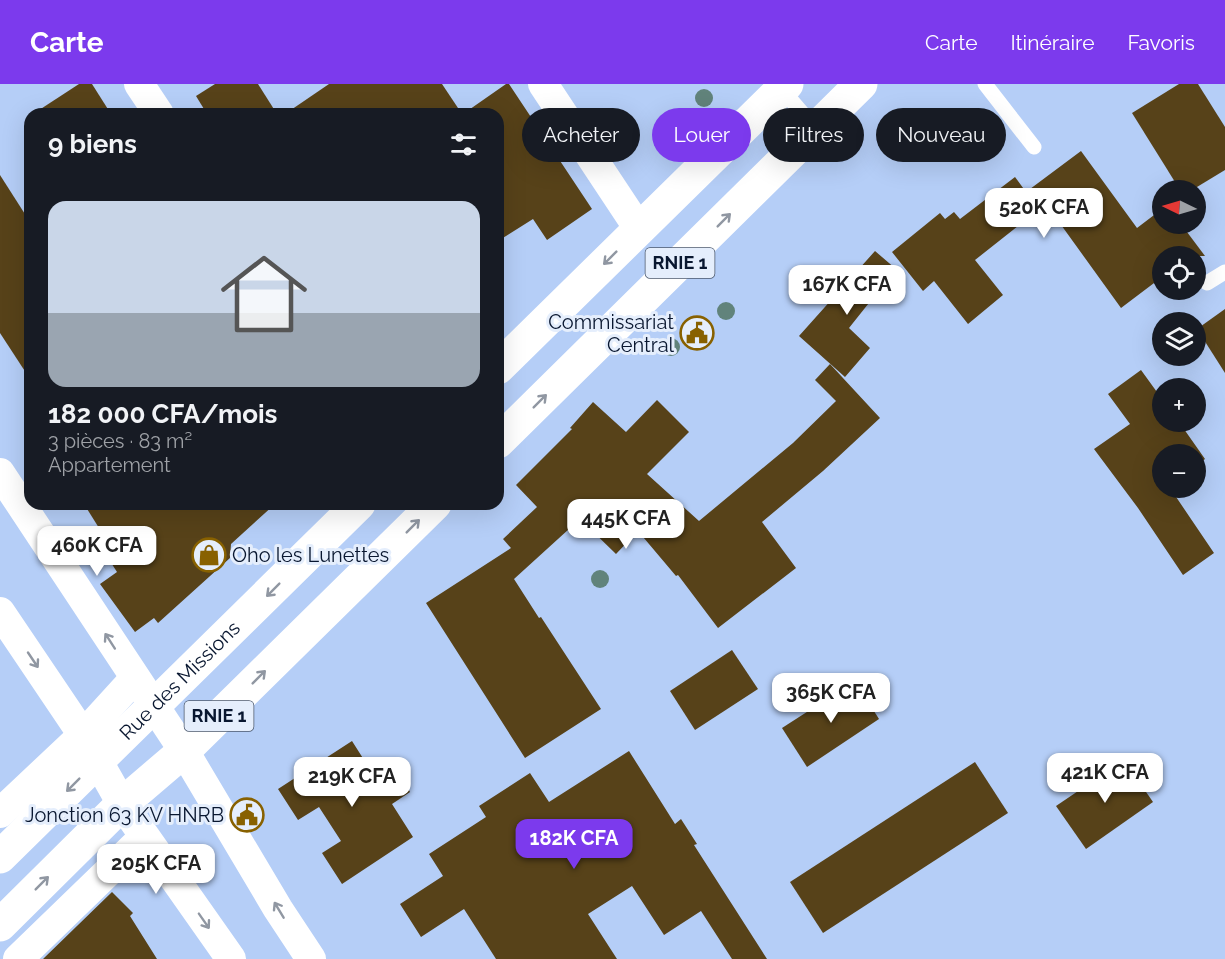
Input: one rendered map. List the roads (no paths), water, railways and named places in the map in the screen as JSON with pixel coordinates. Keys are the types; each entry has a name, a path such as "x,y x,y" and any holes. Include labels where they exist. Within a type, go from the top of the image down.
{"highway":[{"name":"RNIE 1","path":"837,108 861,84"},
{"name":"RNIE 1","path":"504,354 639,229 782,86"},
{"name":"RNIE 1","path":"504,436 782,162"},
{"name":"Rue des Missions","path":"0,857 90,748 154,707 353,510"},
{"name":"RNIE 1","path":"0,924 122,804 184,751 429,510"}],"street":[{"path":"139,84 155,108"},
{"path":"543,84 639,229"},
{"path":"0,473 24,509"},
{"path":"24,510 184,751 278,909 311,959"},
{"path":"0,612 90,748 122,804 231,959"},
{"path":"0,813 90,748 135,678"},
{"path":"18,959 144,837"}],"lane":[{"path":"985,84 1034,147"},
{"path":"782,86 799,108"},
{"path":"1207,284 1225,272"}],"place":[{"name":"Commissariat Central","path":"697,333"},
{"name":"Oho les Lunettes","path":"209,555"},
{"name":"Jonction 63 KV HNRB","path":"247,815"}]}
